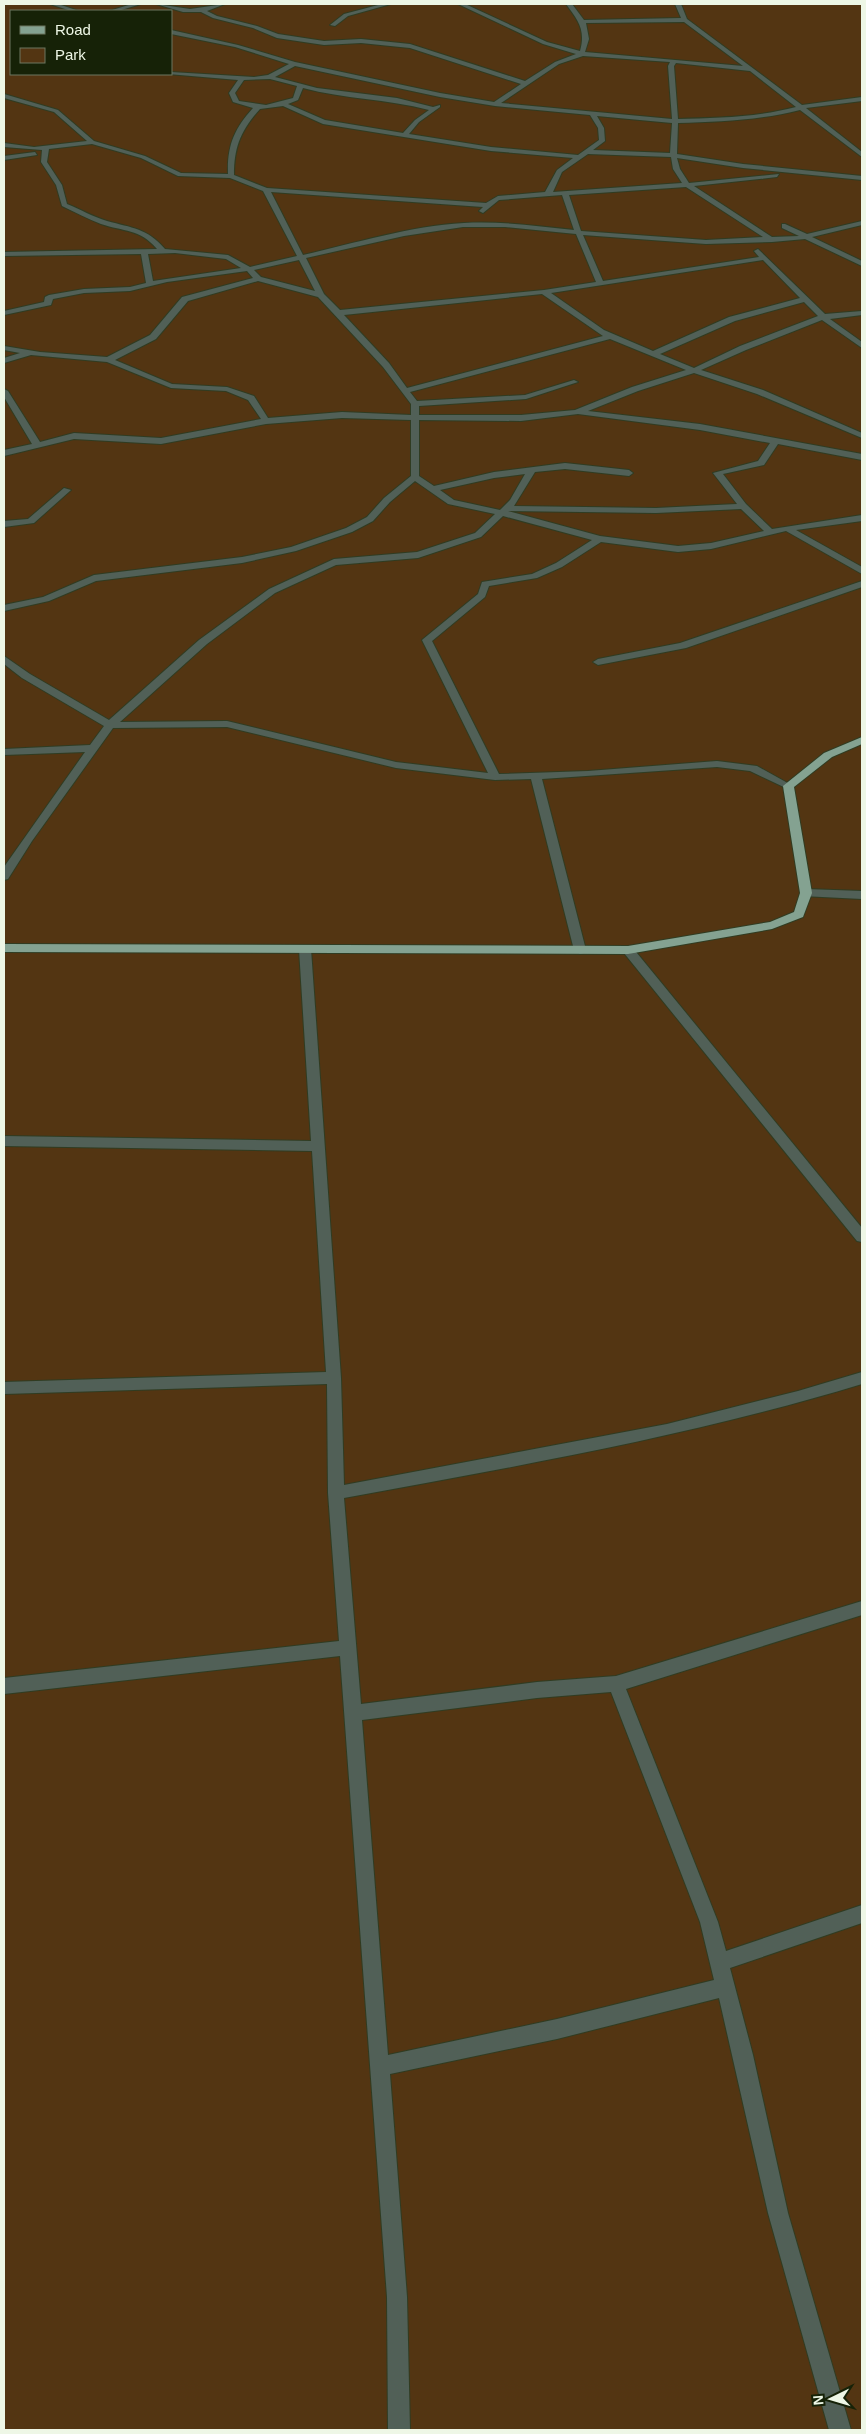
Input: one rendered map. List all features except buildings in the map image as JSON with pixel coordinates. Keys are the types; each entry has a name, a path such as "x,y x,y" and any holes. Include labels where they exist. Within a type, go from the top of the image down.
{"main road":[{"path":"4,948 628,950 772,925 799,914 806,893 788,786 828,755 862,740"}],"street":[{"path":"52,4 73,10"},
{"path":"119,10 138,4"},
{"path":"159,4 182,12 202,10 222,4"},
{"path":"333,24 346,15 388,4"},
{"path":"461,4 545,42 582,54 728,65 752,70"},
{"path":"569,4 585,21 586,41 582,54"},
{"path":"678,4 685,20 803,107 862,155"},
{"path":"202,10 215,17 255,27 278,36 324,43 361,41 410,46 440,54 528,84"},
{"path":"585,21 685,20"},
{"path":"172,32 197,37 294,64 451,97 495,104 592,114 675,121 724,119 780,113 803,107 862,99"},
{"path":"172,41 197,37"},
{"path":"495,104 558,63 582,54"},
{"path":"674,61 671,66 675,121 672,155 678,174 687,185 772,240"},
{"path":"270,77 294,64"},
{"path":"172,74 244,78 270,77 300,86 397,100 433,109"},
{"path":"244,78 232,92 236,102 247,106 285,105 296,99 300,86"},
{"path":"4,96 56,111 92,142 143,158 180,175 231,176 266,190 487,205"},
{"path":"405,135 417,121 451,97"},
{"path":"285,105 323,122 491,149 578,157"},
{"path":"231,176 231,149 241,125 258,107"},
{"path":"548,194 559,171 602,141 601,128 592,114"},
{"path":"4,158 92,142"},
{"path":"4,146 46,150"},
{"path":"46,150 44,162 59,185 64,205 105,223 124,226 151,237 163,251"},
{"path":"588,152 672,155 862,178"},
{"path":"463,225 478,219 487,205 498,198 687,185 796,171"},
{"path":"266,190 320,296 386,365 415,404 415,477"},
{"path":"565,193 578,232 600,284"},
{"path":"4,314 48,304 49,297 84,292 130,289 150,284 249,269 404,234 463,225 505,225 667,241 748,241 805,236 862,223"},
{"path":"785,226 862,264"},
{"path":"748,241 823,317 862,346"},
{"path":"4,254 163,251 228,257 249,269 258,280"},
{"path":"144,252 150,284"},
{"path":"337,313 544,292 764,258"},
{"path":"108,360 153,337 185,299 258,280 320,296"},
{"path":"544,292 601,332 695,370 760,392 862,436"},
{"path":"653,354 732,319 806,299"},
{"path":"577,412 635,388 695,370 743,348 823,317 862,313"},
{"path":"406,391 612,336"},
{"path":"4,348 32,353 108,360 171,386 227,388 250,398 266,421"},
{"path":"4,361 32,353"},
{"path":"415,404 526,398 574,382"},
{"path":"4,391 38,446"},
{"path":"4,453 74,436 161,441 266,421 342,415 415,418 521,418 577,412 700,427 862,457"},
{"path":"770,532 743,506 717,472 761,463 774,442"},
{"path":"433,489 494,475 565,466 628,473"},
{"path":"4,876 110,725 203,642 272,590 334,562 418,555 444,548 478,535 514,501 532,471"},
{"path":"415,477 451,502 504,511 599,538 678,549 711,546 787,528 862,518"},
{"path":"4,608 46,599 94,578 242,560 293,549 349,530 370,519 387,500 415,477"},
{"path":"4,524 31,521 67,490"},
{"path":"504,511 561,507 680,510 743,506"},
{"path":"787,528 862,572"},
{"path":"495,777 427,640 482,595 485,584 534,576 559,565 599,538"},
{"path":"598,662 682,646 862,584"},
{"path":"4,659 26,676 110,725 227,724 396,764 495,777 716,764 753,768 788,786"},
{"path":"4,752 93,748"},
{"path":"536,776 580,950"},
{"path":"806,893 862,895"},
{"path":"305,949 334,1378 336,1493 397,2297 399,2430"},
{"path":"628,950 862,1237"},
{"path":"4,1140 318,1146"},
{"path":"4,1388 334,1378"},
{"path":"336,1493 620,1440 794,1400 862,1378"},
{"path":"352,1713 537,1690 616,1684 862,1608"},
{"path":"4,1686 348,1648"},
{"path":"616,1684 709,1922 778,2213 840,2430"},
{"path":"719,1963 862,1914"},
{"path":"379,2068 557,2029 725,1987"}],"green space":[{"path":"4,4 862,4 862,2430 4,2430"}]}
